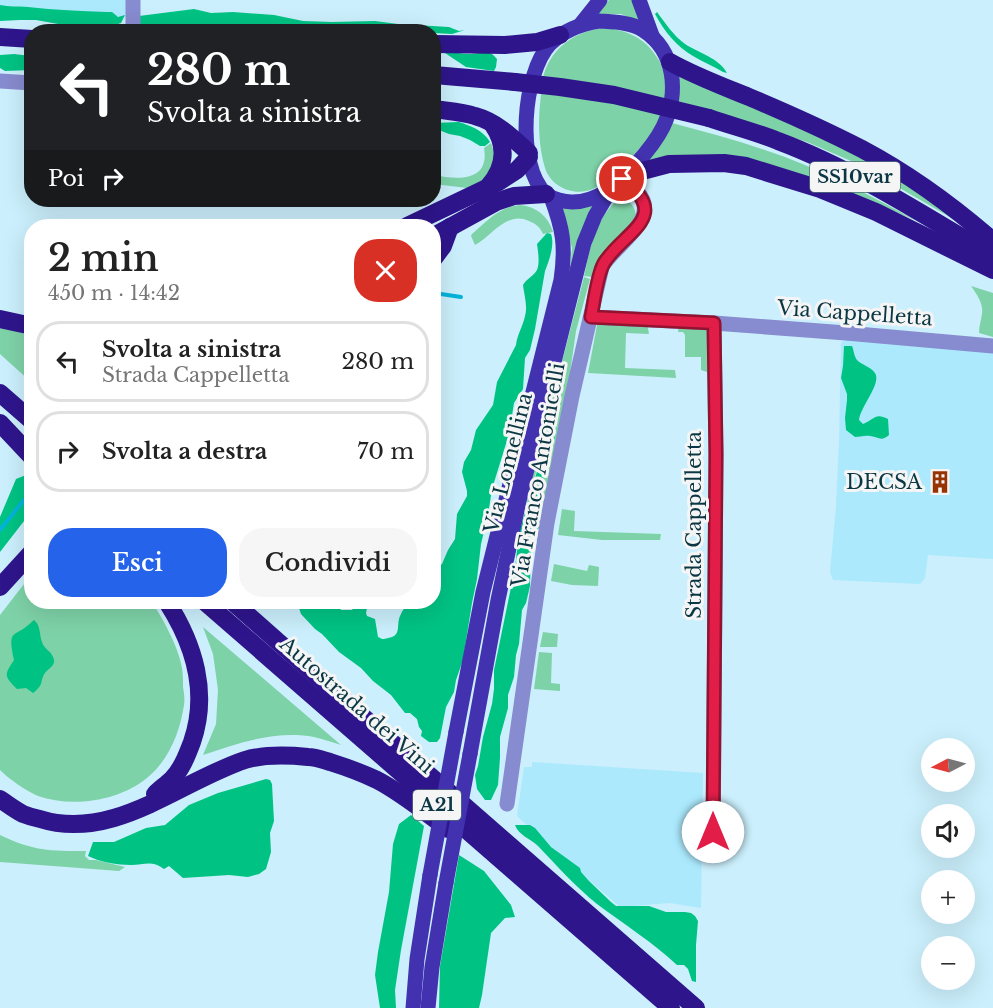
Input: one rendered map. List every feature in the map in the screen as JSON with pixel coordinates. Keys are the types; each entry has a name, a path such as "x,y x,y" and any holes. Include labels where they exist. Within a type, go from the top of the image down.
{"highway":[{"path":"441,44 516,44 537,42 560,35"},
{"path":"0,36 24,38"},
{"path":"670,62 692,74 769,106 862,149 913,180 966,217 993,241"},
{"name":"SS10var","path":"441,76 560,87 614,95 709,118 779,141 840,169 902,202 993,256"},
{"path":"422,219 508,177 529,155 487,120 474,115 441,110"},
{"path":"476,194 498,175 502,160 502,145 497,131 487,120"},
{"path":"620,181 669,164 724,163 746,166 785,177 876,212 993,270"},
{"path":"441,232 496,202 514,196 549,195"},
{"path":"441,249 450,227"},
{"path":"0,319 24,324"},
{"path":"0,393 24,414"},
{"path":"0,413 24,435"},
{"path":"0,423 24,448"},
{"path":"0,587 24,561"},
{"path":"127,815 173,778 186,758 200,713 200,686 194,658 179,620 172,609"},
{"name":"Autostrada dei Vini","path":"213,609 671,1008"},
{"name":"Autostrada dei Vini","path":"241,609 696,1008"},
{"path":"258,609 265,618 374,719 397,747"},
{"path":"0,799 25,814 48,822 88,825 127,815 213,773 247,760 277,755 311,757 346,767 378,781 536,892"}],"main road":[{"path":"581,24 600,0"},
{"path":"639,0 654,40"},
{"path":"598,21 621,23 643,30 654,40 670,62 673,86 669,112 663,127 646,152 620,181 599,195 578,201 560,200 549,195 534,174 529,155 528,111 533,78 542,55 560,35 581,24 598,21"},
{"name":"Via Lomellina","path":"428,1008 432,967 446,883 498,600 519,501 584,243 595,216 620,181"},
{"name":"Via Lomellina","path":"412,1008 430,875 483,592 561,280 564,255 563,232 549,195"}],"street":[{"path":"133,0 133,24"},
{"path":"0,81 24,82"},
{"name":"Via Franco Antonicelli","path":"507,804 548,522 572,396 602,267 640,224 645,210 638,192 620,181"},
{"path":"591,317 714,323"},
{"name":"Via Cappelletta","path":"714,323 993,346"},
{"name":"Strada Cappelletta","path":"713,850 716,454 714,323"}],"shaded area":[{"path":"0,0 131,0 127,17 0,11"},
{"path":"846,339 993,350 993,559 928,555 925,578 920,584 833,580 830,572 836,506 841,343"},
{"path":"532,762 703,773 701,908 670,903 620,907 576,869 517,816 524,767 532,767"}],"green space":[{"path":"609,0 633,0 643,23 621,14 596,15"},
{"path":"0,5 112,12 118,17 125,15 118,24 58,24 36,20 0,21"},
{"path":"194,9 211,13 274,15 303,21 375,21 398,24 137,24 139,16"},
{"path":"657,12 681,41 719,63 727,73 682,48 662,26 655,14"},
{"path":"441,27 459,31 465,30 452,34 441,33"},
{"path":"606,28 621,31 641,40 658,59 667,85 662,116 649,137 609,178 593,189 571,191 558,185 548,175 541,153 539,112 542,82 550,60 565,43 584,33"},
{"path":"448,51 466,54 490,53 497,59 496,67 494,71 466,67 445,53"},
{"path":"0,55 24,55 24,70 5,71 0,68"},
{"path":"678,71 858,152 955,220 858,164 807,142 677,101"},
{"path":"459,122 472,127 480,131 490,142 485,146 480,146 460,136 449,134 441,131 441,123"},
{"path":"672,123 756,147 805,165 848,184 917,221 847,191 750,159 647,162"},
{"path":"491,143 494,159 483,182 467,188 441,185 441,176 462,178 477,173 485,159 484,148"},
{"path":"617,200 631,204 636,218 599,260 592,277 584,276 598,225"},
{"path":"594,204 569,279 572,248 561,205"},
{"path":"520,205 541,213 553,232 543,234 531,222 514,219 500,226 475,245 471,236 483,224 494,215"},
{"path":"547,233 551,234 551,253 545,271 530,350 525,358 523,389 514,403 509,434 492,489 463,660 454,692 446,707 440,738 437,742 429,742 421,736 422,731 417,719 410,713 405,713 391,695 339,652 301,614 299,609 367,609 367,616 375,619 378,637 383,639 396,635 399,618 404,609 441,609 441,565 455,539 457,514 467,496 462,472 464,462 471,450 476,430 493,405 497,382 516,345 526,312 523,285 537,270 539,261 537,244"},
{"path":"584,277 590,279 576,331 544,503 543,477 555,435 556,411 545,439 526,509 529,489"},
{"path":"971,286 993,293 993,337 979,333 982,306"},
{"path":"598,320 647,323 649,334 626,333 625,368 675,370 676,378 588,373"},
{"path":"679,325 704,327 708,331 707,372 701,370 701,357 685,357 685,335 683,332 678,332"},
{"path":"0,326 24,334 24,376 0,354"},
{"path":"844,346 852,346 857,360 876,375 875,385 859,420 863,424 877,416 888,419 889,435 884,438 855,437 846,430 847,394 841,378"},
{"path":"555,410 557,419 554,440 543,480 544,510 540,526 531,544 530,586 522,610 514,677 500,737 498,785 491,800 485,800 477,789 475,775 492,704 494,670 515,568 519,533"},
{"path":"24,476 24,521 0,552 0,517 16,479"},
{"path":"562,509 575,511 574,531 661,534 660,540 602,540 558,535"},
{"path":"554,564 587,571 589,565 599,567 598,586 551,581"},
{"path":"24,584 24,609 156,609 166,625 180,660 184,705 172,745 155,771 136,786 123,792 80,802 51,800 38,796 0,770 0,615"},
{"path":"34,620 39,627 43,644 52,655 54,662 33,693 26,688 17,689 8,678 7,672 14,660 12,638"},
{"path":"203,627 341,745 300,735 271,736 203,755 216,724 218,690 213,654"},
{"path":"543,632 558,634 557,647 540,647"},
{"path":"539,652 552,653 551,683 560,684 560,691 534,689"},
{"path":"266,779 272,784 274,821 270,833 271,852 266,869 259,874 248,877 229,875 183,878 169,866 164,869 152,864 120,864 88,856 93,842 114,842 146,828 165,825 189,805 218,793"},
{"path":"411,815 424,826 401,950 395,990 396,1008 380,1008 375,975 389,892 393,844 399,824"},
{"path":"515,825 530,825 535,828 551,847 580,868 589,881 616,906 649,906 666,912 685,912 695,916 698,921 696,982 692,981 684,965 677,965 597,904 538,846 519,832"},
{"path":"0,835 42,849 86,851 85,856 89,860 125,867 119,871 0,862"},
{"path":"459,855 484,871 511,905 515,917 505,918 491,933 479,1008 439,1008 440,966"}],"waterway":[{"path":"441,294 461,297"},
{"path":"0,530 24,500"}],"place":[{"name":"DECSA","path":"940,482"}],"route":[{"path":"622,179 638,192 645,210 640,224 602,267 591,317 714,323 716,454 713,832"}]}
